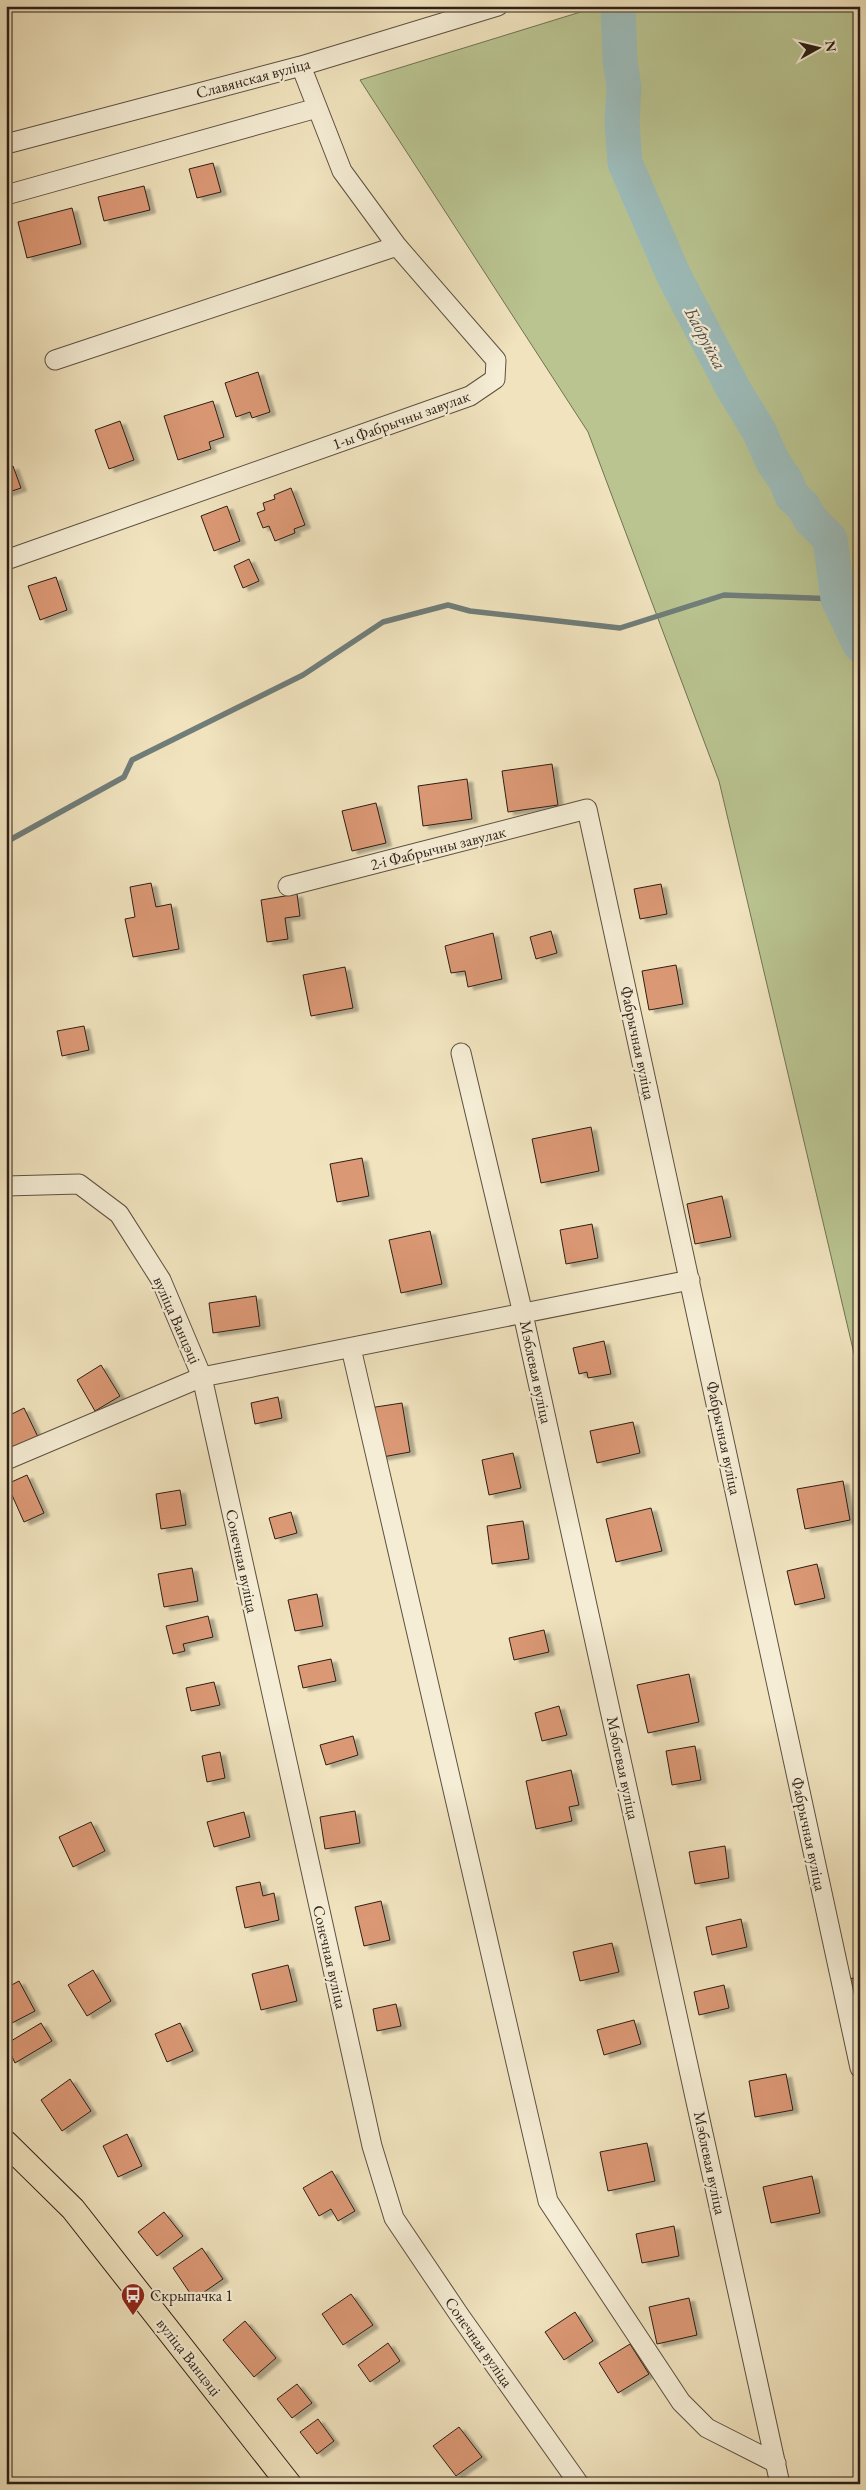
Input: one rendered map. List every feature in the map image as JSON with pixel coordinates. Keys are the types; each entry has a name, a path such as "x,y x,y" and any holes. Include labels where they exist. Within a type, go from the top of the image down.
{"main road":[{"name":"вуліца Ванцэці","path":"6,2144 73,2209 289,2484"}],"street":[{"name":"Славянская вуліца","path":"6,144 301,66 498,6"},
{"name":"1-ы Фабрычны завулак","path":"6,560 470,396 495,379 496,360 397,246 342,171 301,66"},
{"path":"6,195 317,108"},
{"path":"56,360 397,246"},
{"name":"2-і Фабрычны завулак","path":"288,886 587,809"},
{"name":"Фабрычная вуліца","path":"587,809 860,2068"},
{"name":"Мэблевая вуліца","path":"461,1053 523,1314 780,2484"},
{"name":"вуліца Ванцэці","path":"6,1186 79,1184 119,1214 161,1280 202,1377 6,1460"},
{"path":"202,1377 690,1280"},
{"path":"351,1348 548,2201 681,2402 707,2428 776,2462"},
{"name":"Сонечная вуліца","path":"202,1377 370,2136 394,2218 460,2316 579,2484"}],"green space":[{"path":"600,6 860,6 860,1379 719,781 588,432 360,80"}],"building":[{"path":"213,163 221,192 197,198 189,169"},
{"path":"144,186 150,210 104,221 98,197"},
{"path":"72,208 81,244 27,258 18,222"},
{"path":"258,372 270,412 252,418 250,412 236,417 225,383"},
{"path":"213,401 224,437 209,442 211,449 178,460 164,416"},
{"path":"120,421 134,460 109,469 95,430"},
{"path":"13,466 21,488 6,493 6,469"},
{"path":"291,488 305,525 294,529 295,533 275,541 269,526 263,528 257,513 265,510 263,503 275,499 274,495"},
{"path":"227,506 240,541 214,551 201,516"},
{"path":"249,559 259,581 243,588 234,566"},
{"path":"56,577 67,610 40,620 28,586"},
{"path":"552,764 558,805 508,812 502,771"},
{"path":"467,779 472,819 423,826 418,786"},
{"path":"376,803 386,843 352,851 342,811"},
{"path":"151,883 156,907 171,904 179,949 133,957 125,919 135,917 130,887"},
{"path":"661,884 667,914 640,919 634,889"},
{"path":"297,894 300,916 285,918 288,939 267,942 261,900"},
{"path":"551,931 557,953 536,959 530,937"},
{"path":"493,933 502,979 468,987 465,971 451,973 445,946"},
{"path":"676,965 683,1004 649,1010 642,971"},
{"path":"345,967 353,1008 311,1016 303,975"},
{"path":"84,1026 89,1050 62,1056 57,1031"},
{"path":"591,1127 599,1171 541,1183 532,1139"},
{"path":"362,1158 369,1196 337,1202 330,1164"},
{"path":"722,1196 731,1237 695,1244 687,1204"},
{"path":"592,1224 598,1258 566,1264 560,1230"},
{"path":"430,1231 442,1284 401,1293 389,1240"},
{"path":"256,1296 260,1326 213,1333 209,1303"},
{"path":"604,1341 611,1374 588,1378 587,1372 579,1374 573,1348"},
{"path":"101,1365 120,1396 95,1411 77,1380"},
{"path":"278,1397 282,1418 255,1424 251,1403"},
{"path":"402,1403 410,1452 377,1458 369,1408"},
{"path":"24,1408 38,1437 6,1452 6,1417"},
{"path":"633,1422 640,1453 597,1463 590,1431"},
{"path":"513,1453 521,1488 489,1495 482,1460"},
{"path":"27,1475 44,1513 24,1522 7,1484"},
{"path":"843,1481 850,1520 805,1529 797,1489"},
{"path":"180,1490 186,1525 161,1529 156,1494"},
{"path":"651,1508 662,1551 616,1562 606,1519"},
{"path":"291,1512 297,1533 275,1539 269,1518"},
{"path":"523,1521 529,1559 492,1564 487,1526"},
{"path":"817,1564 825,1598 795,1605 787,1571"},
{"path":"192,1568 198,1601 164,1607 158,1574"},
{"path":"317,1594 323,1626 295,1631 288,1600"},
{"path":"208,1616 213,1637 183,1644 185,1651 173,1654 166,1626"},
{"path":"544,1630 549,1652 514,1660 509,1638"},
{"path":"331,1659 336,1681 303,1688 298,1666"},
{"path":"689,1674 699,1722 648,1733 637,1685"},
{"path":"214,1682 220,1705 191,1711 186,1688"},
{"path":"559,1706 567,1735 542,1741 535,1713"},
{"path":"353,1736 358,1755 326,1765 320,1745"},
{"path":"695,1746 701,1780 672,1785 666,1751"},
{"path":"220,1752 225,1778 207,1782 202,1756"},
{"path":"571,1770 579,1805 569,1807 572,1821 536,1829 526,1781"},
{"path":"355,1811 360,1843 325,1849 320,1817"},
{"path":"244,1812 250,1837 214,1847 207,1822"},
{"path":"91,1822 105,1851 73,1867 59,1837"},
{"path":"725,1846 729,1878 695,1884 689,1852"},
{"path":"260,1882 263,1896 274,1893 279,1920 245,1928 236,1887"},
{"path":"381,1901 390,1940 364,1946 355,1907"},
{"path":"741,1919 747,1947 712,1955 706,1927"},
{"path":"612,1943 619,1972 580,1981 573,1952"},
{"path":"288,1965 297,2001 261,2010 252,1974"},
{"path":"93,1970 111,2001 87,2016 68,1985"},
{"path":"860,1977 860,2013 856,2014 848,1979"},
{"path":"19,1981 35,2011 12,2023 6,2013 6,1988"},
{"path":"724,1985 729,2008 699,2015 694,1992"},
{"path":"396,2004 401,2026 377,2031 373,2009"},
{"path":"634,2020 641,2044 604,2055 597,2030"},
{"path":"41,2023 52,2041 15,2063 6,2044"},
{"path":"180,2023 193,2051 167,2062 155,2034"},
{"path":"786,2074 793,2110 755,2117 749,2081"},
{"path":"70,2079 91,2111 62,2131 41,2100"},
{"path":"127,2134 142,2166 118,2177 103,2146"},
{"path":"647,2143 655,2181 608,2191 600,2152"},
{"path":"332,2171 355,2211 338,2221 331,2209 319,2216 303,2188"},
{"path":"812,2176 820,2213 771,2223 763,2187"},
{"path":"164,2212 183,2236 157,2256 138,2232"},
{"path":"674,2226 679,2256 642,2263 636,2234"},
{"path":"202,2248 223,2279 194,2299 173,2268"},
{"path":"351,2294 373,2325 343,2345 322,2314"},
{"path":"689,2298 697,2335 657,2344 649,2307"},
{"path":"575,2312 593,2341 564,2360 545,2332"},
{"path":"245,2321 276,2358 254,2377 223,2340"},
{"path":"388,2343 400,2361 370,2382 358,2365"},
{"path":"630,2344 649,2374 618,2393 599,2363"},
{"path":"297,2384 312,2403 292,2418 277,2399"},
{"path":"318,2419 334,2441 317,2454 300,2432"},
{"path":"459,2427 482,2457 456,2476 433,2446"}],"waterway":[{"name":"Бабруйка","path":"618,6 620,60 624,88 622,122 625,163 674,276 734,390 759,431 773,462 786,481 792,496 803,506 811,520 830,539 838,599 860,645"},
{"path":"6,842 124,777 132,760 303,675 383,622 448,605 470,611 620,628 724,595 838,599"}],"place":[{"name":"Скрыпачка 1","path":"133,2316"}]}
